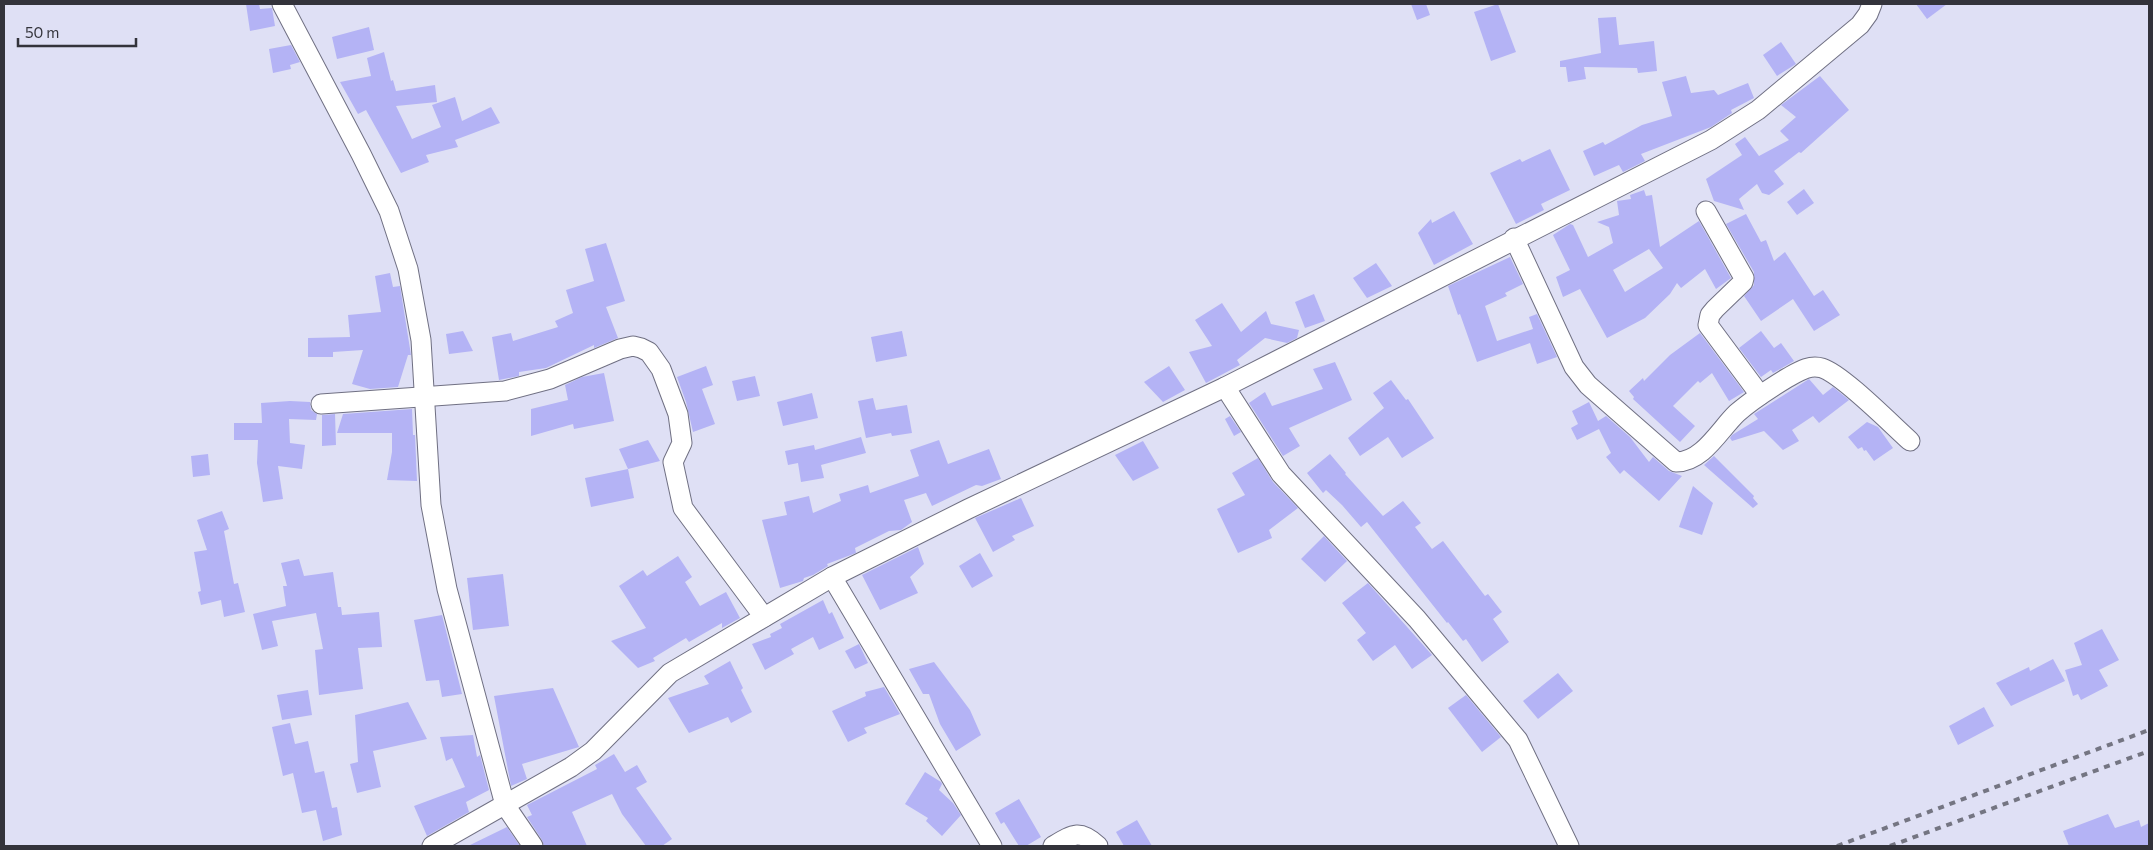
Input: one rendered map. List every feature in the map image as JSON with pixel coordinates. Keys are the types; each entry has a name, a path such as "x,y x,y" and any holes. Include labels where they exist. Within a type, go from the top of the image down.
{"street":[{"path":"282,4 362,154 389,211 408,268 421,340 431,505 448,589 506,805 533,846"},
{"path":"432,846 506,805 593,751 670,673 832,578 968,509 1225,387 1514,238 1711,140 1758,110 1860,25 1872,4"},
{"path":"1706,211 1744,278 1743,282 1710,315 1708,325 1760,395"},
{"path":"1514,238 1574,367 1588,385 1676,462 1683,462 1698,455 1737,414 1760,395 1804,368 1822,368 1852,389 1910,441"},
{"path":"321,404 505,391 550,380 620,349 633,346 649,352 660,369 678,414 682,443 673,464 683,508 764,617"},
{"path":"1225,387 1280,474 1417,619 1518,740 1569,846"},
{"path":"832,578 992,846"},
{"path":"1053,846 1068,837 1078,835 1088,837 1098,846"}],"building":[{"path":"246,4 259,4 260,9 272,8 275,26 250,31"},
{"path":"1411,4 1426,4 1430,15 1417,20"},
{"path":"1498,4 1516,52 1491,61 1474,12"},
{"path":"1916,4 1947,4 1927,19"},
{"path":"1616,17 1619,45 1654,41 1657,71 1638,73 1637,68 1584,67 1586,79 1568,82 1566,67 1560,67 1560,61 1601,53 1598,18"},
{"path":"369,27 374,50 337,59 332,37"},
{"path":"1781,42 1796,64 1777,76 1763,55"},
{"path":"291,45 300,62 290,65 291,69 273,73 269,49"},
{"path":"384,52 391,81 393,80 396,91 435,85 437,102 396,106 412,139 441,127 432,105 455,97 462,121 491,107 500,123 455,140 458,147 426,155 429,162 401,173 366,110 358,114 340,82 371,76 367,58"},
{"path":"1686,76 1691,93 1714,90 1718,95 1748,83 1754,98 1731,110 1732,113 1711,127 1641,154 1645,161 1623,172 1619,165 1594,176 1583,151 1603,142 1605,145 1642,125 1672,116 1662,82"},
{"path":"1820,76 1849,110 1801,153 1799,152 1774,171 1784,184 1769,195 1762,193 1757,184 1739,199 1744,210 1714,201 1706,179 1742,155 1735,144 1745,137 1759,156 1789,140 1780,131 1796,117 1781,105"},
{"path":"1550,149 1570,190 1541,204 1544,210 1516,224 1490,173 1520,159 1522,162"},
{"path":"1804,189 1814,203 1797,215 1787,202"},
{"path":"1644,190 1646,196 1652,195 1660,247 1699,221 1731,278 1716,289 1705,269 1681,288 1677,283 1670,294 1645,318 1607,338 1580,289 1563,297 1556,277 1570,270 1553,235 1570,224 1573,225 1588,257 1613,243 1609,227 1597,222 1619,215 1617,201 1631,199 1630,195","holes":["1649,249 1663,268 1625,292 1613,270"]},
{"path":"1454,211 1473,244 1434,265 1418,233 1431,219 1432,223"},
{"path":"1746,214 1761,242 1766,240 1774,261 1785,252 1814,296 1823,290 1840,315 1814,331 1793,299 1761,321 1744,296 1754,285 1754,272 1726,224"},
{"path":"606,243 625,301 606,307 618,338 594,348 594,345 546,368 519,372 519,376 499,380 492,337 511,333 513,341 558,327 555,321 573,313 566,290 594,281 585,249"},
{"path":"1510,257 1523,284 1505,293 1507,296 1485,306 1497,341 1533,329 1529,317 1537,314 1557,357 1537,364 1530,343 1477,362 1448,286"},
{"path":"1376,263 1392,286 1367,298 1353,278"},
{"path":"390,273 393,287 400,286 411,355 408,355 398,387 370,389 352,384 363,350 333,352 333,357 308,357 308,338 350,337 348,315 381,312 375,276"},
{"path":"1314,294 1325,321 1305,328 1295,302"},
{"path":"1222,303 1241,332 1266,311 1271,324 1299,330 1297,338 1287,343 1265,338 1237,360 1240,365 1206,383 1189,352 1212,346 1195,320"},
{"path":"463,331 473,351 449,354 446,334"},
{"path":"902,331 907,356 876,362 871,337"},
{"path":"1761,331 1774,348 1781,343 1794,361 1773,373 1771,370 1761,377 1739,348"},
{"path":"1700,333 1744,392 1729,401 1712,373 1700,383 1698,381 1673,406 1695,426 1680,442 1633,399 1634,397 1629,391 1643,378 1644,381 1670,355"},
{"path":"1335,362 1352,400 1289,428 1300,446 1283,456 1249,403 1265,392 1272,406 1323,389 1313,369"},
{"path":"706,366 713,385 702,389 715,424 693,432 686,402 677,377"},
{"path":"1169,366 1185,390 1163,402 1144,382"},
{"path":"604,373 614,421 574,429 573,424 531,436 531,409 568,400 565,385 582,377"},
{"path":"755,376 760,396 737,401 732,381"},
{"path":"1809,379 1823,395 1833,387 1849,400 1819,423 1813,416 1792,430 1799,441 1783,450 1764,431 1732,441 1730,438 1732,435 1758,419 1754,414"},
{"path":"1391,380 1406,400 1408,399 1434,438 1402,458 1388,437 1360,456 1348,438 1384,408 1373,393"},
{"path":"812,393 818,418 783,426 777,402"},
{"path":"873,398 876,410 907,405 912,433 892,436 891,433 866,438 858,401"},
{"path":"310,402 311,410 317,414 316,420 289,419 290,443 305,445 302,469 278,466 283,499 263,502 257,463 258,440 234,440 234,423 262,423 261,403"},
{"path":"1589,402 1598,421 1606,416 1630,437 1649,462 1653,457 1669,471 1682,476 1659,501 1624,470 1620,474 1606,457 1611,453 1599,429 1577,440 1571,428 1578,424 1572,411"},
{"path":"412,409 417,481 387,480 392,452 392,433 337,433 343,414"},
{"path":"335,414 336,445 322,446 322,415"},
{"path":"1230,416 1241,432 1234,436 1225,419"},
{"path":"1867,422 1878,427 1893,448 1874,461 1866,450 1864,451 1862,447 1858,449 1848,437"},
{"path":"861,437 866,453 821,465 824,478 801,482 798,463 788,465 785,451 814,445 815,450"},
{"path":"648,440 660,461 628,469 619,449"},
{"path":"939,440 948,464 989,449 1001,479 982,486 976,485 932,506 926,493 904,500 912,522 901,530 889,531 855,548 856,553 827,564 828,566 804,578 803,581 780,588 762,520 787,515 784,502 809,496 813,513 841,501 839,494 868,485 870,493 919,476 910,450"},
{"path":"1143,441 1159,468 1133,481 1115,455"},
{"path":"208,454 210,475 193,477 191,456"},
{"path":"1330,454 1345,474 1383,516 1403,501 1421,523 1415,527 1432,549 1443,541 1485,596 1488,594 1502,612 1493,619 1509,642 1482,662 1466,639 1463,641 1447,623 1367,522 1361,527 1326,490 1323,493 1307,473"},
{"path":"1714,456 1754,496 1753,498 1758,504 1753,508 1704,465"},
{"path":"1258,458 1273,482 1298,508 1269,530 1272,538 1238,553 1217,509 1245,495 1232,473"},
{"path":"628,469 634,498 591,507 585,478"},
{"path":"1693,486 1713,503 1702,535 1679,527"},
{"path":"1021,498 1034,526 1012,536 1015,540 993,552 975,518"},
{"path":"222,511 229,529 224,531 234,584 238,583 245,612 224,617 221,600 201,605 198,592 201,591 194,552 207,550 197,520"},
{"path":"1324,536 1347,561 1325,582 1301,559"},
{"path":"918,547 924,564 910,577 918,593 880,610 862,575"},
{"path":"980,553 993,576 972,588 959,566"},
{"path":"678,556 692,577 685,582 700,606 726,592 740,618 722,628 722,623 689,642 686,638 653,658 655,661 638,668 611,641 646,628 619,586 643,570 647,576"},
{"path":"299,559 304,576 333,572 338,607 341,607 342,615 379,612 382,647 358,648 363,689 319,695 315,650 323,649 316,613 272,621 278,646 262,650 253,614 286,606 283,586 287,586 281,563"},
{"path":"503,574 509,626 473,630 467,578"},
{"path":"1368,583 1432,655 1412,669 1395,645 1373,661 1357,640 1366,633 1342,603"},
{"path":"823,600 829,614 832,612 844,638 819,650 813,637 791,649 794,654 765,670 752,644 771,637 770,634 782,628 780,624"},
{"path":"442,615 462,694 442,697 439,680 426,681 414,620"},
{"path":"2102,629 2119,660 2099,670 2108,686 2081,700 2078,694 2073,696 2065,670 2082,665 2074,643"},
{"path":"859,644 868,663 855,669 845,651"},
{"path":"2053,659 2065,681 2011,706 1996,683 2029,667 2030,671"},
{"path":"730,661 752,712 731,723 728,717 689,733 668,698 709,684 704,676"},
{"path":"934,662 970,710 981,735 956,751 940,724 929,694 923,694 909,669"},
{"path":"1558,673 1573,691 1538,719 1523,701"},
{"path":"884,687 900,714 864,728 867,733 848,742 832,711 866,696 865,692"},
{"path":"553,688 579,747 522,764 527,779 511,786 494,696"},
{"path":"308,690 312,715 282,720 277,695"},
{"path":"1466,695 1501,737 1482,752 1448,708"},
{"path":"408,702 427,739 373,751 381,787 357,793 350,764 358,762 355,715"},
{"path":"1984,707 1994,726 1958,745 1949,726"},
{"path":"290,723 295,744 308,741 315,773 324,771 332,808 337,807 342,835 323,841 316,810 302,813 293,773 283,776 272,727"},
{"path":"473,735 477,757 480,755 489,790 466,802 469,812 427,836 414,806 465,787 452,758 446,761 440,737"},
{"path":"614,754 625,772 637,765 647,782 636,788 672,839 662,846 646,846 622,814 612,794 572,812 587,846 544,846 527,817 532,815 527,805 597,769 595,765"},
{"path":"925,772 941,782 939,790 953,803 961,815 942,836 926,821 928,818 905,804"},
{"path":"1019,799 1041,837 1026,846 1019,846 1004,822 1001,824 995,813"},
{"path":"2108,814 2115,828 2139,820 2141,827 2149,823 2149,846 2069,846 2063,831"},
{"path":"1137,820 1152,846 1124,846 1116,832"},
{"path":"507,827 520,846 468,846"}],"railway":[{"path":"1837,846 2149,730"},
{"path":"1890,846 2149,751"}]}
